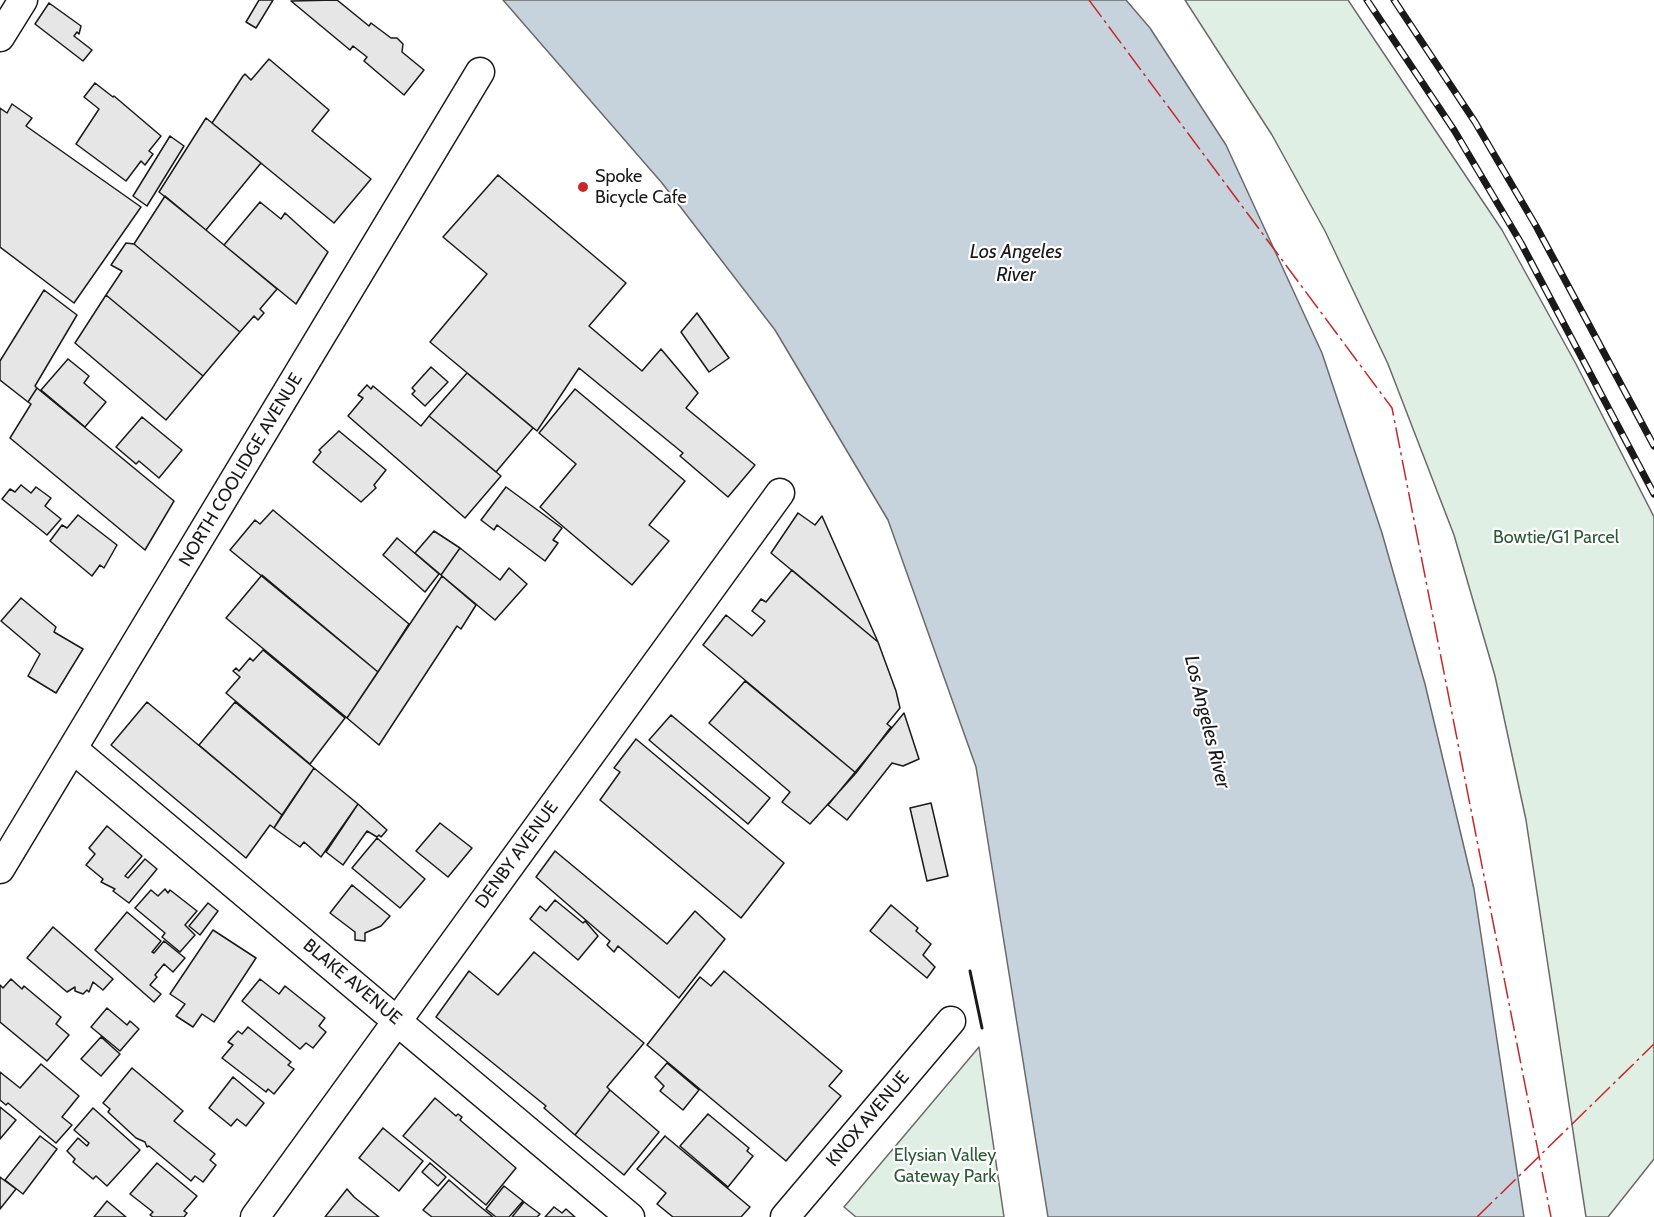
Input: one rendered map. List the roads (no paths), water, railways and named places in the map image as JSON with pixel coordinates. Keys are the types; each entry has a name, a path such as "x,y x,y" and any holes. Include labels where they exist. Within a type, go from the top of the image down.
{"street":[{"path":"0,38 23,0"},
{"name":"NORTH COOLIDGE AVENUE","path":"0,868 480,72"},
{"name":"DENBY AVENUE","path":"255,1217 780,493"},
{"name":"BLAKE AVENUE","path":"73,749 630,1217"},
{"name":"KNOX AVENUE","path":"785,1217 951,1020"}],"water":[{"name":"Los Angeles River","path":"503,0 1126,0 1150,28 1226,145 1322,353 1382,533 1425,684 1474,889 1524,1217 1048,1217 976,767 888,520 775,330 662,183"}],"railway":[{"path":"1367,0 1454,130 1521,243 1654,494"},
{"path":"1394,0 1475,122 1536,226 1654,446"}],"place":[{"name":"Spoke Bicycle Cafe","path":"583,187"}],"park label":[{"name":"Bowtie/G1 Parcel","path":"1556,538"},
{"name":"Elysian Valley Gateway Park","path":"945,1166"}]}
